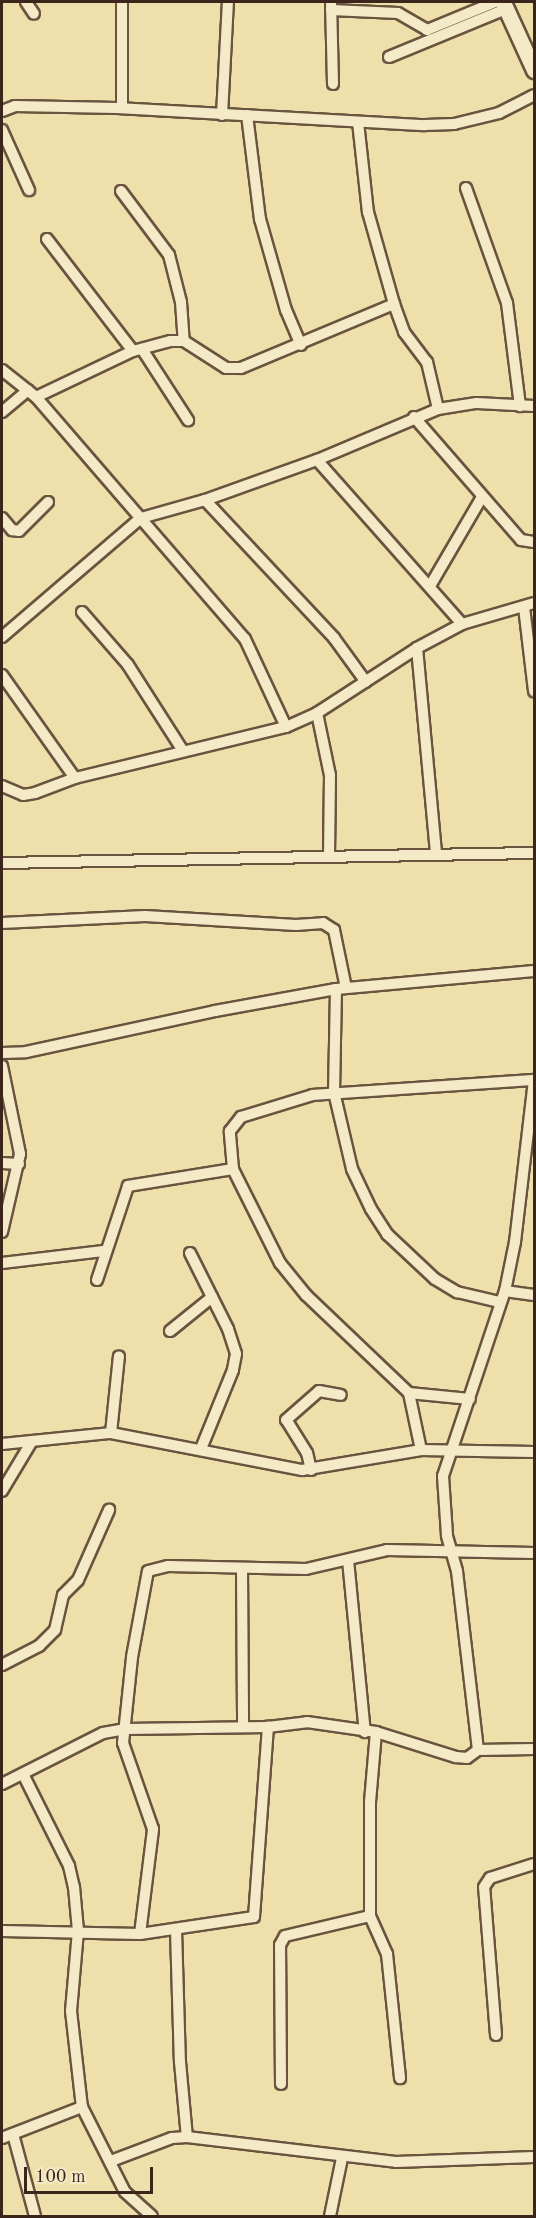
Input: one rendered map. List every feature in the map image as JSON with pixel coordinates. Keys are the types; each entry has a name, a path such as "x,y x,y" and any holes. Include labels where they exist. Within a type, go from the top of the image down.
{"main road":[{"path":"501,4 534,70"}],"street":[{"path":"26,2 34,14"},
{"path":"122,2 122,108"},
{"path":"222,115 228,2"},
{"path":"333,84 331,6 398,13 427,30 501,4"},
{"path":"389,57 501,4"},
{"path":"2,111 15,106 122,108 358,122 454,124 499,113 534,95"},
{"path":"247,115 260,219 286,310 301,345"},
{"path":"358,122 368,212 394,304 404,332 427,362 438,409"},
{"path":"2,130 29,190"},
{"path":"466,188 507,303 520,406"},
{"path":"121,191 169,255 181,302 184,341"},
{"path":"47,239 137,350 188,420"},
{"path":"2,412 32,393 137,350 184,341 226,368 235,369 301,345 394,304"},
{"path":"2,370 32,393 245,639 286,727"},
{"path":"2,637 141,518 205,500 316,460 414,417 438,409 477,403 534,406"},
{"path":"414,417 521,540 534,542"},
{"path":"316,460 462,624"},
{"path":"430,586 482,497"},
{"path":"205,500 334,638 366,682"},
{"path":"2,518 12,530 19,531 48,502"},
{"path":"2,786 23,795 75,778 286,727 317,713 417,648 462,624 529,605 534,691"},
{"path":"82,612 128,666 183,751"},
{"path":"417,648 435,853"},
{"path":"2,675 75,778"},
{"path":"317,713 330,775 329,856"},
{"path":"2,863 435,853 534,853"},
{"path":"2,923 145,916 288,925 323,923 334,930 341,989 334,1092 352,1169 387,1234 435,1280 457,1292 499,1302"},
{"path":"2,1053 26,1052 341,989 534,971"},
{"path":"2,1066 20,1143 19,1164 2,1232"},
{"path":"421,1450 408,1393 292,1280 233,1169 230,1131 241,1117 334,1092 534,1080 515,1242 506,1291 499,1302 470,1399 449,1451 443,1476 447,1535 452,1552 478,1750"},
{"path":"2,1163 19,1164"},
{"path":"97,1280 103,1251 128,1186 233,1169"},
{"path":"2,1263 103,1251"},
{"path":"190,1253 236,1354 201,1449"},
{"path":"506,1291 534,1295"},
{"path":"170,1331 212,1297"},
{"path":"111,1433 119,1356"},
{"path":"311,1470 307,1453 286,1420 319,1391 341,1395"},
{"path":"408,1393 470,1399"},
{"path":"2,1444 111,1433 201,1449 226,1457 311,1470 421,1450 534,1452"},
{"path":"2,1491 32,1441"},
{"path":"2,1665 39,1646 55,1630 63,1594 78,1580 109,1510"},
{"path":"140,1934 153,1829 150,1811 131,1771 123,1743 132,1657 148,1571 168,1566 242,1570 306,1569 387,1551 534,1552"},
{"path":"348,1560 370,1732 370,1916 387,1954 400,2078"},
{"path":"242,1570 243,1727"},
{"path":"2,1784 103,1733 126,1729 268,1727 307,1722 370,1732 456,1757 467,1758 478,1750 534,1749"},
{"path":"2,1930 140,1934 254,1917 268,1727"},
{"path":"23,1774 69,1866 78,1931 71,2011 82,2108 125,2192 152,2217"},
{"path":"496,2035 484,1887 490,1878 534,1864"},
{"path":"281,2084 280,1944 285,1936 370,1916"},
{"path":"176,1930 187,2137"},
{"path":"35,2217 5,2134 82,2108"},
{"path":"111,2161 172,2138 187,2137 342,2158 396,2162 534,2157"},
{"path":"330,2217 342,2158"}]}
